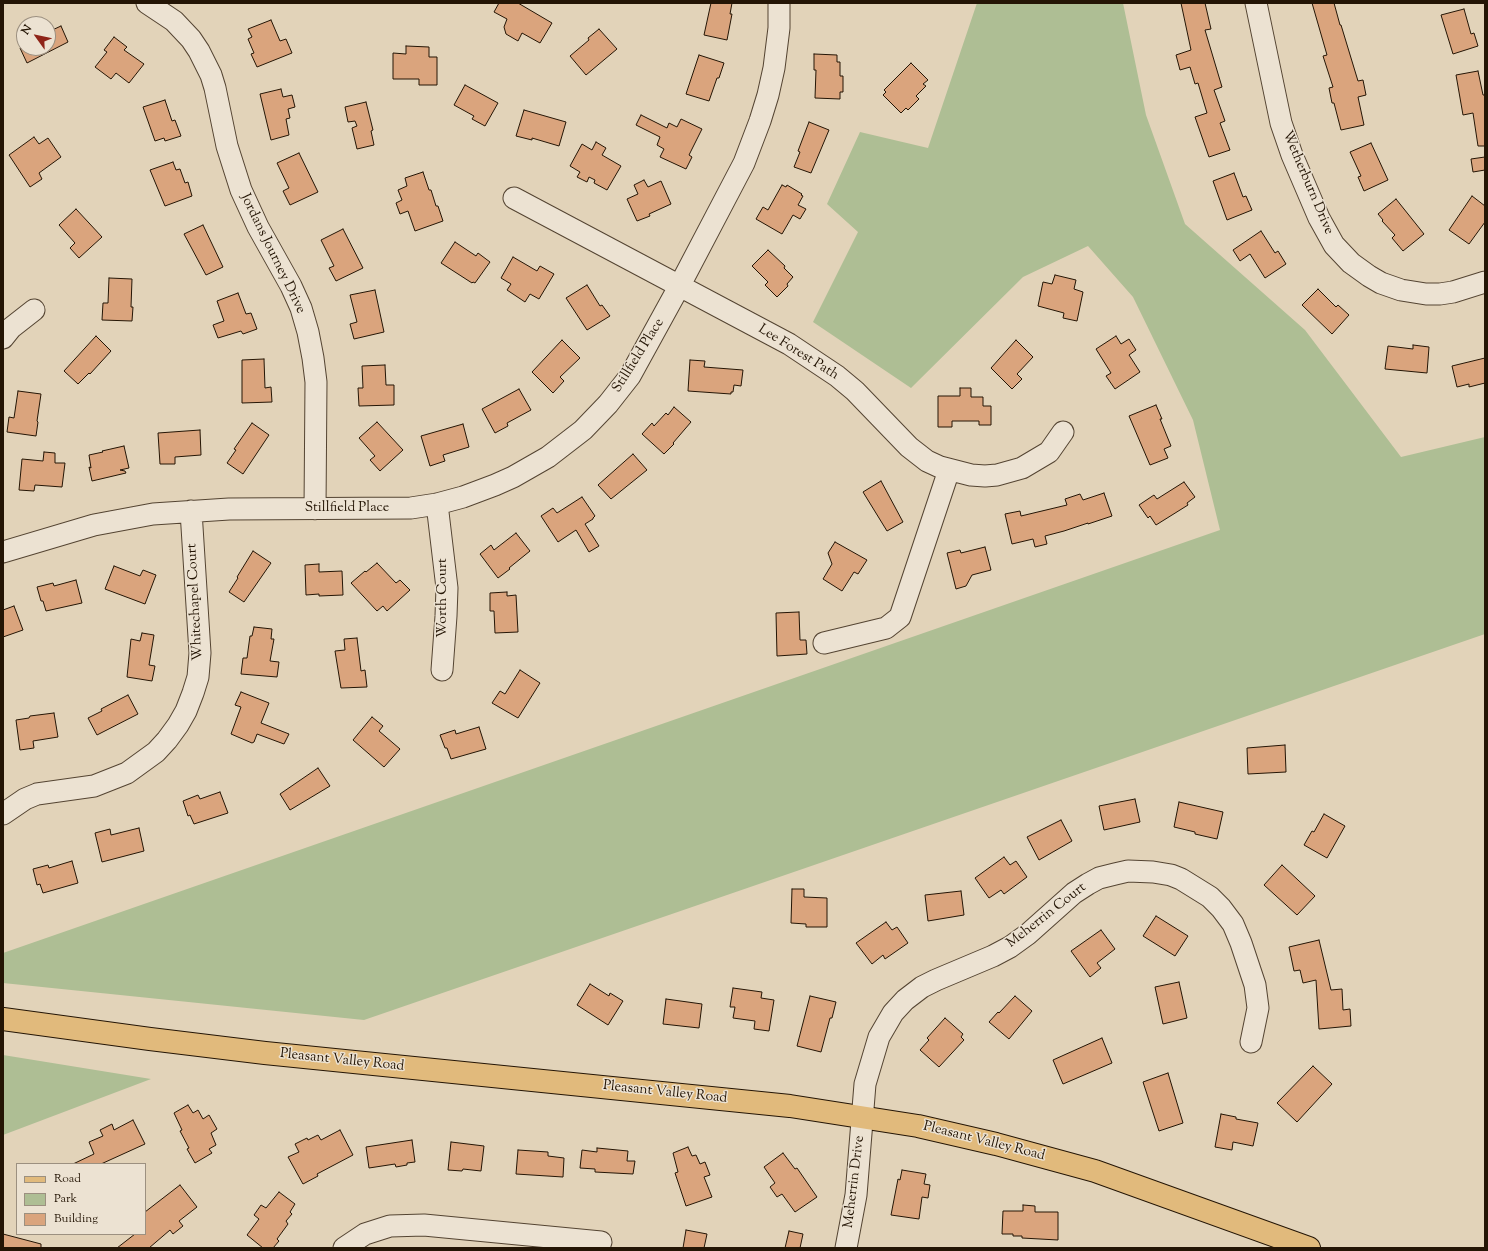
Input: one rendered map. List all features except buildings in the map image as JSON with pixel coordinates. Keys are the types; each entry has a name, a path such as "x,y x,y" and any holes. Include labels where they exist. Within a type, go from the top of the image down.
{"main road":[{"name":"Pleasant Valley Road","path":"3,1019 150,1040 265,1053 731,1100 863,1117 918,1126 1050,1158 1142,1187 1309,1248"}],"street":[{"name":"Jordans Journey Drive","path":"147,3 174,21 199,51 211,75 215,88 227,146 241,190 258,227 291,286 301,308 308,332 316,382 315,509"},
{"name":"Stillfield Place","path":"3,552 94,525 153,514 191,511 411,508 437,504 463,497 495,485 513,477 548,456 583,430 608,404 630,376 744,163 768,95 774,68 779,28 780,3"},
{"name":"Wetherburn Drive","path":"1256,3 1281,123 1292,155 1319,218 1334,245 1351,263 1369,276 1381,283 1401,290 1426,294 1440,294 1477,286 1485,282"},
{"name":"Lee Forest Path","path":"514,198 789,344 820,364 855,391 909,447 927,461 949,470 971,475 985,476 998,474 1022,468 1037,460 1049,452 1063,432"},
{"path":"3,338 11,328 34,310"},
{"path":"824,643 886,628 900,617 949,470"},
{"name":"Worth Court","path":"437,504 447,588 442,670"},
{"name":"Whitechapel Court","path":"3,814 25,799 31,797 94,786 127,773 156,752 178,725 194,693 198,677 200,653 191,511"},
{"name":"Meherrin Court","path":"863,1117 865,1084 879,1037 893,1013 905,1000 922,987 1010,947 1028,934 1074,893 1094,881 1115,874 1142,871 1171,875 1191,884 1210,897 1222,908 1233,924 1255,985 1258,1008 1251,1042"},
{"name":"Meherrin Drive","path":"846,1248 856,1195 863,1117"},
{"path":"344,1248 365,1234 390,1226 424,1225 602,1242"}],"green space":[{"path":"977,3 1123,3 1146,115 1185,224 1305,330 1401,457 1485,437 1485,634 364,1020 3,983 3,953 1220,530 1193,420 1133,297 1088,246 1023,277 911,388 813,322 858,232 827,204 860,132 928,148"},
{"path":"3,1055 151,1079 3,1135"}]}
